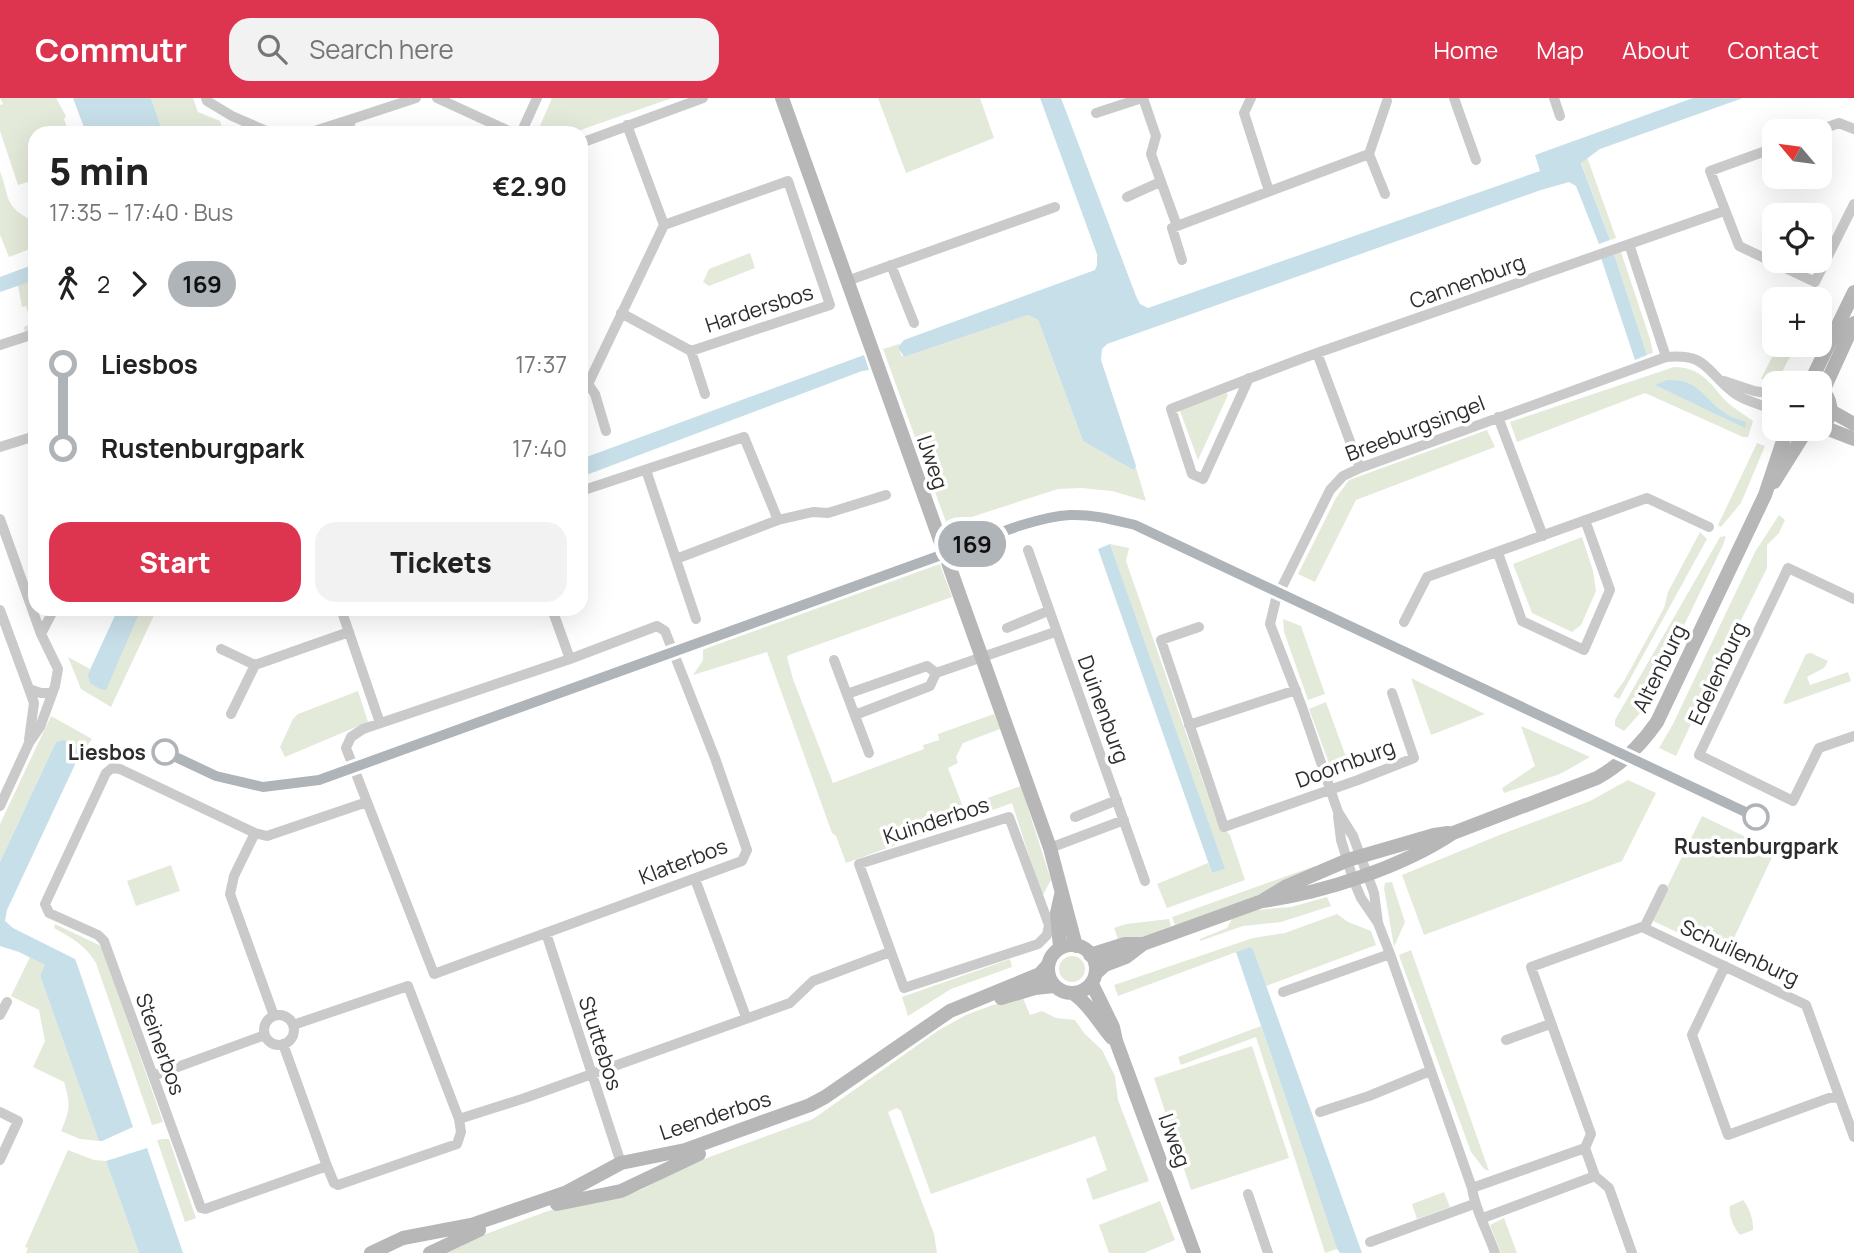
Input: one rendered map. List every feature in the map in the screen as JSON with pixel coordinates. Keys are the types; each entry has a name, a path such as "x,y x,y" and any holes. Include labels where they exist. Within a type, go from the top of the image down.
{"main road":[{"name":"IJweg","path":"782,98 1050,848 1076,946"},
{"path":"1816,371 1854,292"},
{"path":"1831,371 1854,323"},
{"path":"1832,412 1854,424"},
{"path":"1832,430 1854,439"},
{"name":"Altenburg","path":"1262,901 1285,887 1354,858 1453,832 1597,778 1631,754 1657,722 1789,441"},
{"name":"Altenburg","path":"1094,978 1105,965 1126,957 1143,944 1262,901 1289,897 1359,876 1438,843 1453,832"},
{"name":"IJweg","path":"1060,948 1057,913 1061,894"},
{"name":"Altenburg","path":"1090,955 1125,944 1143,944"},
{"path":"1076,946 1090,955 1096,965 1094,978 1080,993 1074,994 1054,986 1048,974 1048,965 1051,957 1060,948 1076,946"},
{"name":"Leenderbos","path":"371,1253 417,1235 471,1225 567,1192 621,1163 685,1150 810,1105 950,1011 1040,974 1048,965"},
{"name":"IJweg","path":"1094,978 1194,1253"},
{"name":"Leenderbos","path":"428,1253 469,1233 519,1216 569,1200 621,1191 687,1158 807,1114 965,1011 1035,988 1054,986"},
{"name":"IJweg","path":"1074,994 1084,1000 1102,1027 1116,1041"},
{"path":"640,1158 646,1162 648,1168 643,1182"},
{"path":"599,1174 600,1186 609,1193"},
{"path":"417,1235 427,1244 428,1253"}],"street":[{"path":"206,98 232,116 255,126"},
{"path":"329,126 416,98"},
{"path":"437,98 498,126"},
{"path":"524,126 537,98"},
{"path":"588,140 703,98"},
{"path":"1096,113 1142,98 1156,136 1151,154 1177,226"},
{"path":"1251,98 1244,113 1269,191"},
{"path":"1454,98 1476,160"},
{"path":"1554,98 1560,117"},
{"path":"1385,194 1369,154 1389,99"},
{"path":"349,126 352,118"},
{"path":"1832,126 1839,123 1854,129"},
{"path":"588,378 664,225 627,125"},
{"path":"1762,152 1710,171 1739,246 1815,282 1854,204"},
{"path":"1182,260 1172,228 1369,154"},
{"name":"Hardersbos","path":"664,225 788,181 830,305 691,351"},
{"path":"1127,197 1160,182"},
{"path":"847,281 1055,208"},
{"name":"Cannenburg","path":"1250,378 1203,479 1192,474 1171,409 1250,378 1317,353 1724,211"},
{"path":"1629,244 1666,357"},
{"path":"891,265 915,323"},
{"name":"Hardersbos","path":"621,313 691,351 705,394"},
{"path":"0,345 28,336"},
{"path":"1317,353 1360,468"},
{"name":"Breeburgsingel","path":"1474,1203 1472,1188 1390,954 1377,923 1361,898 1353,836 1338,812 1270,624 1272,610 1330,490 1343,476 1360,468 1666,357 1694,357 1735,393 1762,406"},
{"name":"Breeburgsingel","path":"1721,380 1762,392"},
{"path":"588,389 595,394 606,431"},
{"path":"1498,417 1544,536"},
{"path":"588,489 744,437 778,520"},
{"path":"0,447 28,438"},
{"path":"646,470 696,619"},
{"path":"676,559 778,520 813,512 828,513 886,495"},
{"path":"1404,622 1427,577 1647,498 1710,527"},
{"path":"0,519 28,598"},
{"path":"1499,553 1522,621 1584,650 1610,590 1586,520"},
{"name":"Duinenburg","path":"1028,550 1145,881"},
{"name":"Edelenburg","path":"1854,599 1788,568 1699,755 1793,801 1819,748 1854,736"},
{"path":"0,610 34,703 29,743"},
{"path":"1007,628 1048,611"},
{"path":"0,806 29,743 40,727 58,669 35,616"},
{"path":"41,634 50,616"},
{"path":"343,616 380,723"},
{"path":"555,616 570,659"},
{"name":"Klaterbos","path":"657,626 665,631 715,758 747,850 742,860 695,879 434,974 346,748 351,737 363,729 570,659 657,626"},
{"path":"1199,627 1161,640 1189,725 1296,690"},
{"path":"221,649 255,665 349,632"},
{"path":"855,715 930,686 936,673 1055,632"},
{"path":"834,660 869,753"},
{"path":"232,714 255,665"},
{"path":"847,695 927,666 936,673"},
{"path":"29,690 52,693"},
{"name":"Doornburg","path":"1189,725 1224,827 1414,758 1392,693"},
{"name":"Steinerbos","path":"255,833 120,769 112,768 106,773 45,904 49,913 98,935 104,941 201,1208 205,1209 327,1166"},
{"path":"1075,817 1117,800"},
{"path":"274,1016 230,894 234,876 255,833 267,836 275,834 367,802"},
{"name":"Kuinderbos","path":"1009,817 1049,925 1047,935 1038,944 904,988 890,952 859,864 1009,817"},
{"path":"1050,848 1124,820"},
{"path":"695,879 746,1017"},
{"path":"1632,1253 1609,1188 1595,1176 1585,1148 1591,1135 1531,967 1644,928 1663,889"},
{"name":"Schuilenburg","path":"1644,928 1806,1005 1854,1137"},
{"name":"Stuttebos","path":"546,933 621,1163"},
{"path":"459,1119 790,1003 813,981 890,952"},
{"path":"1283,992 1390,954"},
{"path":"1725,966 1692,1035 1728,1135 1829,1098 1839,1097"},
{"path":"283,1044 334,1183 344,1185 457,1144 461,1132 459,1119 408,986 293,1025"},
{"path":"0,1015 6,1002"},
{"path":"274,1016 288,1018 293,1025 290,1038 283,1044 271,1042 265,1035 267,1021 274,1016"},
{"path":"1506,1040 1550,1024"},
{"path":"153,1076 265,1035"},
{"path":"1320,1112 1380,1092 1430,1071"},
{"path":"0,1112 18,1121 0,1160"},
{"path":"1472,1188 1585,1148"},
{"path":"1483,1218 1595,1176"},
{"path":"1248,1194 1268,1253"},
{"path":"1370,1242 1474,1203 1483,1218 1495,1253"}],"green space":[{"path":"0,98 56,98 66,116 64,119 66,126 28,126 28,182 18,185 0,131 0,105 3,104"},
{"path":"151,98 193,98 198,112 220,121 222,126 161,126"},
{"path":"552,98 672,98 588,127 540,126"},
{"path":"878,98 980,98 994,138 906,173"},
{"path":"1587,157 1616,238 1610,240 1581,162"},
{"path":"0,171 12,205 28,218 28,250 9,257 0,235"},
{"path":"1621,252 1650,339 1653,353 1647,355 1614,254"},
{"path":"750,253 755,268 709,286 703,282 709,269"},
{"path":"28,282 28,313 26,306 22,307 18,285"},
{"path":"1028,315 1038,320 1083,441 1136,468 1146,501 1112,491 1058,489 947,525 883,349 899,344 904,357"},
{"path":"1772,357 1790,357 1783,371 1765,371"},
{"path":"1674,367 1697,373 1728,403 1753,421 1748,437 1645,393 1517,442 1510,422"},
{"path":"1226,393 1228,395 1198,460 1180,411"},
{"path":"1487,430 1495,447 1356,500 1315,582 1298,574 1336,498 1349,480"},
{"path":"1757,443 1765,446 1741,503 1721,527 1718,525"},
{"path":"1779,515 1785,520 1779,533 1767,545 1767,568 1676,756 1659,748 1755,552"},
{"path":"1700,532 1707,539 1619,699 1613,696 1664,608 1668,592"},
{"path":"1726,536 1643,710 1624,731 1615,726 1615,720 1720,537"},
{"path":"1582,537 1593,571 1596,591 1581,625 1572,632 1532,613 1513,564"},
{"path":"1110,544 1129,548 1126,561 1216,819 1230,835 1245,880 1167,908 1157,884 1208,863 1212,873 1224,869"},
{"path":"939,562 952,597 789,655 787,657 793,679 833,783 924,749 923,745 939,740 938,734 994,714 1000,729 963,743 956,757 958,763 948,768 963,807 1021,786 1051,880 1042,897 1012,803 846,863 836,836 832,833 767,652 693,675 703,660 703,645"},
{"path":"135,616 154,616 111,707 81,689 68,657 90,669 88,674"},
{"path":"1283,619 1301,626 1325,694 1308,700 1284,632"},
{"path":"1811,653 1828,661 1824,668 1807,677 1810,685 1848,672 1851,681 1783,703 1806,654"},
{"path":"1411,678 1485,714 1431,735"},
{"path":"358,691 368,722 285,757 280,747 298,714"},
{"path":"1326,702 1351,771 1334,777 1309,709"},
{"path":"51,716 92,739 79,756 77,749 54,746 0,862 0,824"},
{"path":"1521,726 1590,757 1560,774 1504,793 1502,788 1535,766"},
{"path":"1628,780 1656,793 1622,861 1424,935 1402,875 1590,801"},
{"path":"1702,816 1775,851 1726,955 1651,920"},
{"path":"171,865 180,891 136,906 127,881"},
{"path":"1315,866 1317,870 1253,897 1175,925 1172,917"},
{"path":"1392,882 1405,922 1394,947 1384,888 1385,883"},
{"path":"1327,897 1331,906 1281,922 1243,926 1200,941 1227,928 1232,919 1257,910 1291,907"},
{"path":"1337,914 1348,922 1371,931 1376,945 1266,986 1250,947 1118,996 1114,985 1253,938 1285,933"},
{"path":"1169,919 1171,926 1146,936 1119,942 1114,928 1126,924"},
{"path":"55,924 102,948 163,1122 152,1125 96,963 83,947 54,928"},
{"path":"1411,950 1489,1171 1484,1169 1471,1152 1401,961 1399,955"},
{"path":"1072,956 1081,960 1085,969 1081,978 1072,982 1063,978 1059,969 1063,960"},
{"path":"30,957 46,965 40,976 99,1141 80,1139 61,1131 68,1107 64,1082 33,1067 45,1041 39,1010 11,996"},
{"path":"1010,959 1012,967 951,989 908,1016 902,997"},
{"path":"1023,998 1030,1015 1042,1011 1056,1018 1075,1020 1102,1050 1115,1076 1118,1100 1149,1181 1093,1200 1086,1179 1107,1170 1095,1136 931,1194 901,1111 897,1108 888,1112 934,1234 937,1253 435,1253 545,1212 575,1203 621,1197 641,1190 693,1163 813,1119 939,1030 966,1015"},
{"path":"1261,1026 1337,1249 1325,1253 1256,1037 1181,1065 1178,1057"},
{"path":"1252,1046 1289,1158 1191,1190 1154,1078"},
{"path":"169,1139 196,1218 185,1222 157,1140"},
{"path":"68,1150 94,1160 106,1161 139,1253 26,1253 28,1248 25,1247"},
{"path":"1444,1192 1450,1207 1417,1219 1412,1204"},
{"path":"1743,1200 1751,1214 1753,1230 1740,1235 1732,1221 1730,1206"},
{"path":"1160,1201 1175,1240 1144,1253 1109,1253 1099,1225"},
{"path":"1504,1218 1517,1253 1501,1253 1490,1225"}],"water":[{"path":"73,98 151,98 161,126 83,126"},
{"path":"1040,98 1061,98 1136,296 1140,304 1148,308 1540,171 1535,155 1693,98 1743,98 1600,149 1581,163 1610,240 1599,244 1576,186 1569,182 1107,344 1102,349 1101,360 1136,466 1134,470 1083,441 1038,320 1028,315 904,357 898,347 904,340 1095,270 1097,254"},
{"path":"1614,254 1647,355 1635,360 1601,258"},
{"path":"28,267 28,282 0,292 0,277"},
{"path":"864,355 869,370 588,474 588,456"},
{"path":"1667,380 1687,382 1694,386 1727,415 1746,422 1745,428 1655,385"},
{"path":"1110,544 1225,869 1212,873 1098,549"},
{"path":"115,616 138,616 106,690 90,683 88,674"},
{"path":"64,740 77,749 79,756 7,910 5,921 13,928 75,959 133,1127 102,1141 99,1141 40,976 45,965 0,946 0,862 54,746"},
{"path":"1250,947 1253,949 1362,1253 1340,1253 1337,1249 1236,952"},
{"path":"147,1148 183,1253 139,1253 106,1161"}],"bus line":[{"name":"169","path":"165,752 216,776 263,787 319,780 944,554 1039,521 1069,515 1101,517 1135,525 1756,817"}],"place":[{"name":"Liesbos","path":"165,752"},
{"name":"Rustenburgpark","path":"1756,817"}]}
